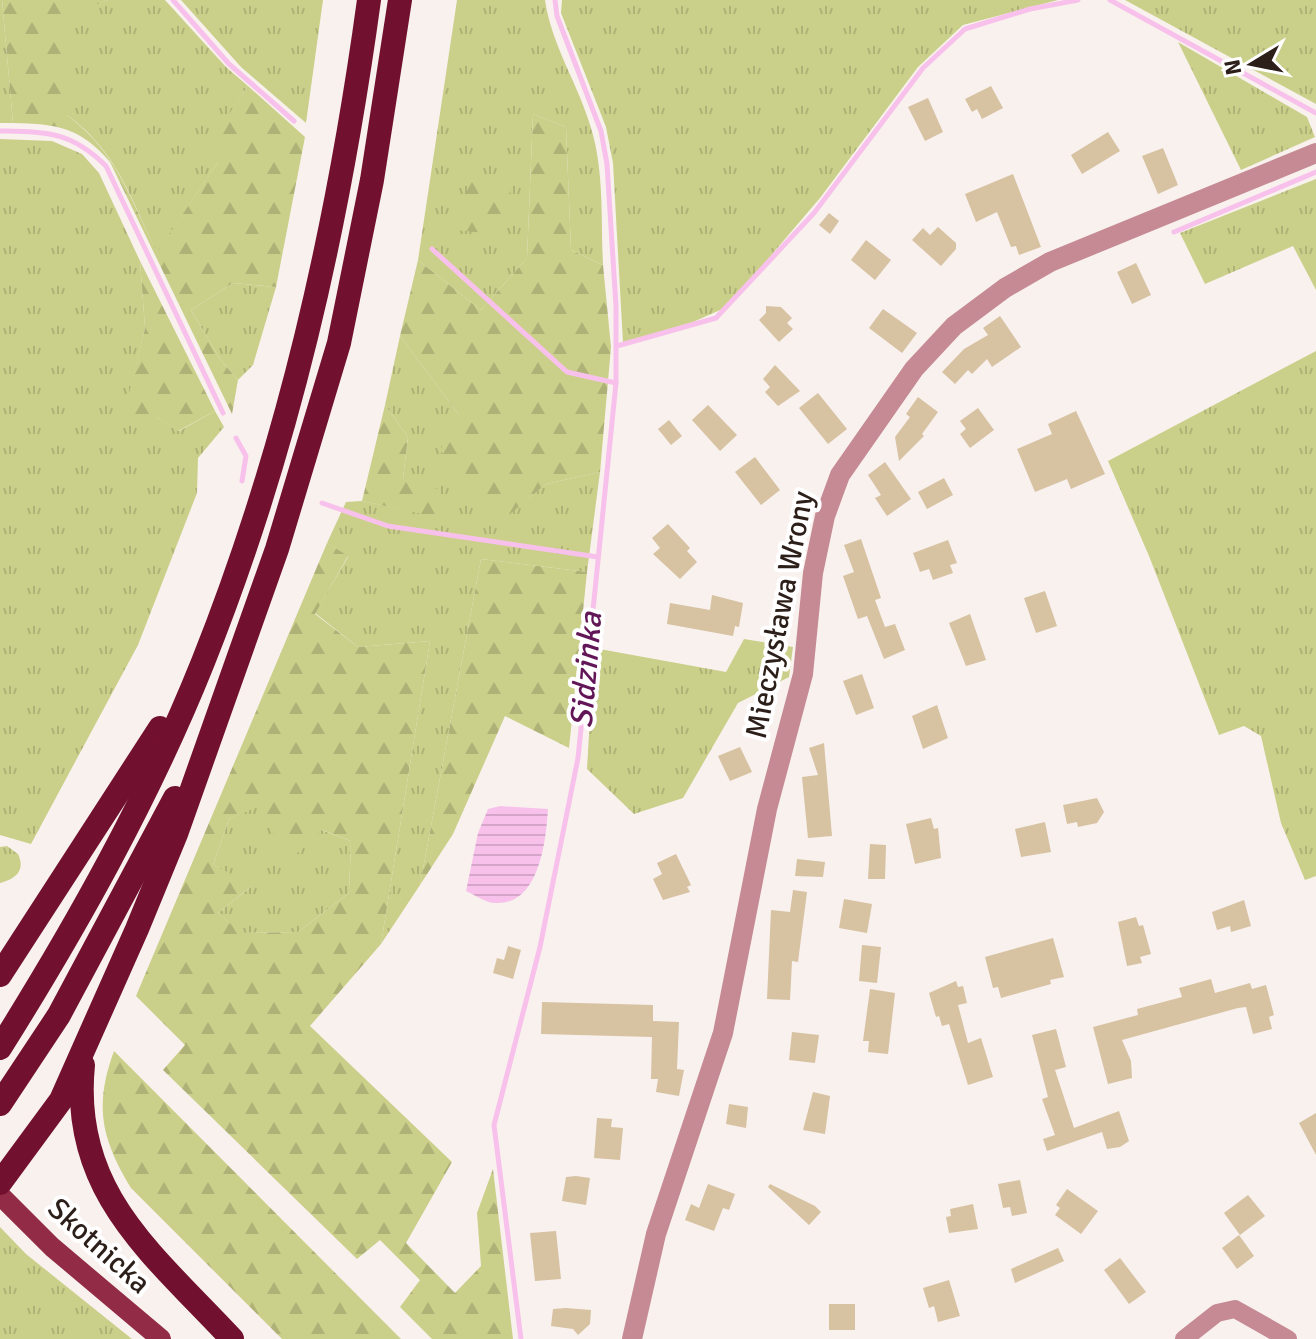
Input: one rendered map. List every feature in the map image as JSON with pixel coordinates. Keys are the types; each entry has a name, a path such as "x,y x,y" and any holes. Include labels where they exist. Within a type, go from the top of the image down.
{"highway":[{"path":"0,1048 109,863 202,663 265,489 300,367 336,207 369,0"},
{"path":"0,1183 55,1109 85,1047 176,834 309,451 339,343 372,180 400,0"},
{"path":"0,1104 59,1015 137,875 238,657"},
{"path":"0,975 202,663"},
{"path":"85,1047 80,1107 83,1132 96,1175 139,1238 232,1339"}],"main road":[{"name":"Skotnicka","path":"0,1195 161,1339"}],"street":[{"name":"Mieczysława Wrony","path":"632,1339 656,1234 723,1033 767,809 803,674 813,573 822,530 840,475 914,369 954,326 1005,288 1050,262 1316,153"},
{"path":"1184,1339 1217,1313 1235,1309 1288,1339"}],"green space":[{"path":"2,0 13,123 0,123"},
{"path":"2,0 108,0 67,16 67,115 85,130 111,161 157,252 218,162 217,132 248,86 305,137 276,287 233,283 191,310 220,359 238,380 232,414 110,162 88,141 67,130 13,123"},
{"path":"108,0 165,0 226,67 248,86 218,132 218,162 157,253 111,160 67,115 67,15"},
{"path":"181,0 323,0 306,123 241,67"},
{"path":"457,0 545,0 554,35 588,118 597,151 600,183 603,265 571,250 566,127 533,114 527,258 481,310 418,260"},
{"path":"562,0 1058,0 963,25 918,67 820,198 727,307 693,322 623,343 613,163 606,127 561,13"},
{"path":"1125,0 1316,0 1316,104"},
{"path":"1178,42 1307,117 1315,137 1241,170"},
{"path":"533,114 566,127 571,250 603,265 611,347 600,472 546,484 497,525 440,450 459,415 400,336 418,260 481,310 527,258"},
{"path":"0,139 52,141 82,154 99,173 140,261 145,328 124,417 156,417 179,431 215,411 224,427 198,458 197,493 138,645 31,844 0,835"},
{"path":"472,174 515,180 494,234 456,230"},
{"path":"1316,179 1316,290 1293,246 1205,284 1180,233"},
{"path":"140,261 215,411 178,431 156,417 123,418 145,328"},
{"path":"233,283 276,287 253,365 238,380 220,359 191,310"},
{"path":"400,336 459,415 497,524 546,484 600,472 587,572 481,559 420,885 381,944 430,641 358,647 315,613 348,557 327,543 346,502 362,501 436,516 403,479 408,437 385,405"},
{"path":"1316,351 1316,876 1305,880 1281,823 1261,736 1244,726 1219,735 1108,461"},
{"path":"385,405 408,437 403,479 441,490 437,517 362,501"},
{"path":"327,543 348,556 315,614 358,647 430,641 381,944 310,1026 452,1162 406,1243 455,1293 481,1266 477,1213 493,1169 513,1339 432,1339 400,1307 420,1280 380,1240 357,1259 163,1070 185,1045 136,996","holes":["257,807 290,860 322,830 351,841 349,893 298,932 241,933 218,913 253,885 213,865 229,819"]},
{"path":"481,559 587,572 569,748 505,716 453,834 420,885"},
{"path":"744,639 793,647 789,677 738,703 683,798 634,814 587,769 594,648 726,672"},
{"path":"257,806 351,841 349,893 298,932 240,933 218,913 252,886 213,865 229,819"},
{"path":"7,846 18,854 21,865 14,877 0,883 0,847"},
{"path":"114,1051 401,1339 282,1339 131,1188 113,1154 104,1121 104,1088"},
{"path":"0,1227 26,1254 132,1339 0,1339"}],"shaded area":[{"path":"500,806 548,809 542,854 531,883 522,894 510,901 495,903 466,891 478,833 488,809"}],"building":[{"path":"991,86 1003,108 982,119 977,109 972,112 965,99"},
{"path":"928,98 943,132 925,141 908,107"},
{"path":"1108,132 1120,151 1082,174 1071,155"},
{"path":"1163,148 1178,185 1158,194 1142,156"},
{"path":"1013,174 1041,247 1019,255 1016,246 1011,247 997,212 976,222 965,194"},
{"path":"829,213 839,221 830,234 819,225"},
{"path":"938,227 956,243 956,249 941,266 912,240 923,228 930,235"},
{"path":"866,240 891,260 875,280 851,260"},
{"path":"1136,263 1151,295 1132,304 1117,272"},
{"path":"766,306 781,307 792,318 787,323 793,329 779,342 759,320 766,313"},
{"path":"883,309 917,333 902,353 869,328"},
{"path":"1000,316 1021,347 992,367 987,359 972,374 968,370 955,384 942,372 964,349 988,335 983,328"},
{"path":"775,365 800,391 778,406 765,392 770,387 763,379"},
{"path":"818,393 847,429 828,444 799,408"},
{"path":"918,397 938,412 922,434 924,436 899,461 895,437 910,417 906,414"},
{"path":"708,405 737,435 720,451 692,420"},
{"path":"978,408 994,430 970,448 960,434 966,429 960,421"},
{"path":"1076,411 1105,474 1071,489 1067,479 1035,492 1017,449 1052,434 1048,424"},
{"path":"669,420 682,436 671,445 658,429"},
{"path":"755,457 780,490 761,505 735,472"},
{"path":"885,462 911,499 887,516 875,498 881,495 868,475"},
{"path":"944,478 953,495 927,509 918,492"},
{"path":"668,524 690,548 687,551 697,562 680,579 653,554 660,548 652,538"},
{"path":"861,539 881,598 875,600 885,627 895,624 905,650 884,659 867,616 858,619 843,576 854,572 844,545"},
{"path":"948,540 957,563 950,565 953,573 933,580 929,569 920,572 913,553"},
{"path":"1045,591 1057,626 1036,633 1024,598"},
{"path":"712,595 743,603 739,627 735,626 733,636 667,624 670,603 710,610"},
{"path":"970,614 986,660 966,666 949,623"},
{"path":"862,674 874,708 856,715 843,681"},
{"path":"937,705 948,738 923,749 912,716"},
{"path":"824,743 832,836 808,838 802,777 818,775 809,748"},
{"path":"740,747 752,772 730,781 718,756"},
{"path":"1097,798 1104,812 1097,823 1078,827 1077,822 1067,824 1063,805"},
{"path":"931,818 934,829 938,828 941,858 915,864 906,824"},
{"path":"1045,822 1051,852 1021,857 1015,829"},
{"path":"870,844 886,845 885,879 868,879"},
{"path":"676,854 691,885 687,887 690,892 663,900 653,879 662,874 657,863"},
{"path":"797,859 825,862 823,877 795,876"},
{"path":"793,890 807,892 798,962 792,961 790,1000 767,999 771,910 790,912"},
{"path":"844,899 872,904 867,933 839,928"},
{"path":"1244,900 1251,926 1231,932 1230,926 1217,930 1212,912"},
{"path":"1136,917 1139,926 1143,925 1151,954 1140,957 1142,963 1127,966 1118,922"},
{"path":"1053,938 1064,977 1050,980 1051,984 1001,998 998,987 993,988 985,957"},
{"path":"862,945 881,947 877,983 859,981"},
{"path":"508,946 521,950 513,979 493,973 497,958 504,960"},
{"path":"1211,979 1215,993 1250,983 1252,989 1266,985 1274,1015 1269,1017 1272,1029 1253,1034 1246,1007 1122,1040 1131,1061 1132,1078 1108,1084 1093,1027 1138,1015 1137,1009 1182,997 1179,988"},
{"path":"956,981 958,987 963,986 967,1003 958,1005 968,1043 981,1038 993,1077 968,1085 949,1024 942,1026 939,1016 936,1017 929,993"},
{"path":"870,989 895,993 888,1054 868,1052 869,1041 863,1041"},
{"path":"542,1002 653,1005 653,1021 679,1022 677,1069 684,1070 679,1096 656,1092 658,1079 651,1079 652,1037 541,1034"},
{"path":"1056,1029 1066,1067 1055,1070 1074,1128 1119,1111 1129,1141 1120,1147 1107,1149 1102,1132 1047,1151 1043,1139 1055,1135 1042,1099 1048,1097 1032,1035"},
{"path":"792,1032 819,1035 815,1063 789,1060"},
{"path":"813,1092 830,1096 825,1134 803,1130"},
{"path":"729,1104 748,1107 746,1128 726,1124"},
{"path":"1316,1113 1316,1155 1299,1123"},
{"path":"597,1118 612,1119 611,1127 623,1128 620,1160 594,1158"},
{"path":"566,1177 590,1178 586,1205 562,1201"},
{"path":"1020,1180 1027,1213 1012,1216 1010,1207 1003,1208 998,1184"},
{"path":"708,1184 735,1194 729,1210 723,1208 714,1231 685,1220 691,1204 699,1208"},
{"path":"770,1184 821,1212 809,1225 768,1187"},
{"path":"1067,1189 1098,1211 1081,1234 1055,1215 1060,1208 1056,1205"},
{"path":"1248,1195 1265,1216 1240,1235 1224,1213"},
{"path":"973,1204 978,1229 949,1233 946,1217 951,1216 950,1209"},
{"path":"556,1231 561,1279 535,1281 530,1233"},
{"path":"1239,1235 1254,1256 1237,1269 1222,1248"},
{"path":"1058,1248 1064,1261 1015,1283 1011,1269"},
{"path":"1120,1258 1146,1292 1129,1304 1104,1270"},
{"path":"949,1280 960,1316 938,1322 934,1306 929,1308 923,1288"},
{"path":"829,1304 855,1304 855,1330 829,1330"},
{"path":"553,1309 591,1310 590,1324 578,1335 573,1329 551,1326"}],"waterway":[{"path":"173,0 229,64 294,121"},
{"name":"Sidzinka","path":"521,1339 494,1125 540,947 578,758 616,383 616,306 607,164 601,131 557,16 555,0"},
{"path":"617,346 716,318 814,213 923,68 965,29 1030,9 1078,0"},
{"path":"1110,0 1316,113"},
{"path":"0,131 58,136 81,146 106,166 223,413"},
{"path":"1174,232 1316,172"},
{"path":"432,249 567,372 616,383"},
{"path":"236,438 246,456 242,481"},
{"path":"322,503 388,526 598,557"}]}
